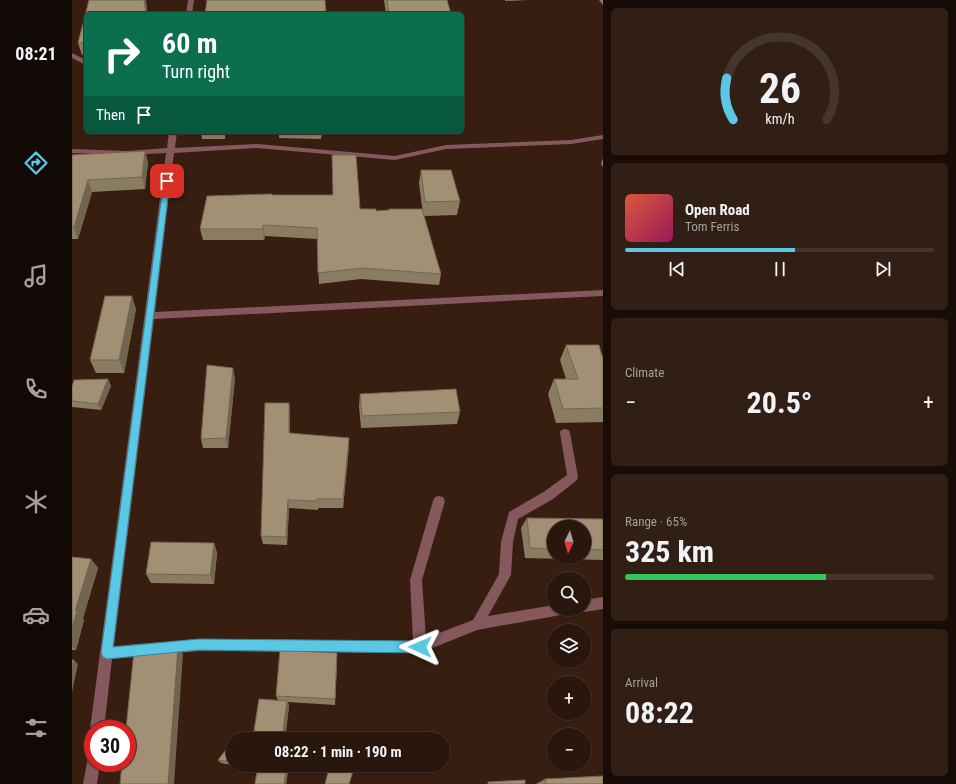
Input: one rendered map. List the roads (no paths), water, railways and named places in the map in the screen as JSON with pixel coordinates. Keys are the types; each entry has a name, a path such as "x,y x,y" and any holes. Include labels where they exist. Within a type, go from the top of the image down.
{"street":[{"path":"189,12 191,0"},
{"path":"72,55 84,62"},
{"path":"98,720 173,134"},
{"path":"72,151 127,153 257,146 395,158 446,147 571,142 603,137"},
{"path":"150,316 603,293"},
{"path":"477,624 505,575 507,542 513,516 549,496 573,477 565,433"},
{"path":"420,647 416,580 439,501"},
{"path":"591,605 603,603"},
{"path":"107,653 199,644 420,647 477,624 547,612"},
{"path":"90,784 92,772"}]}
